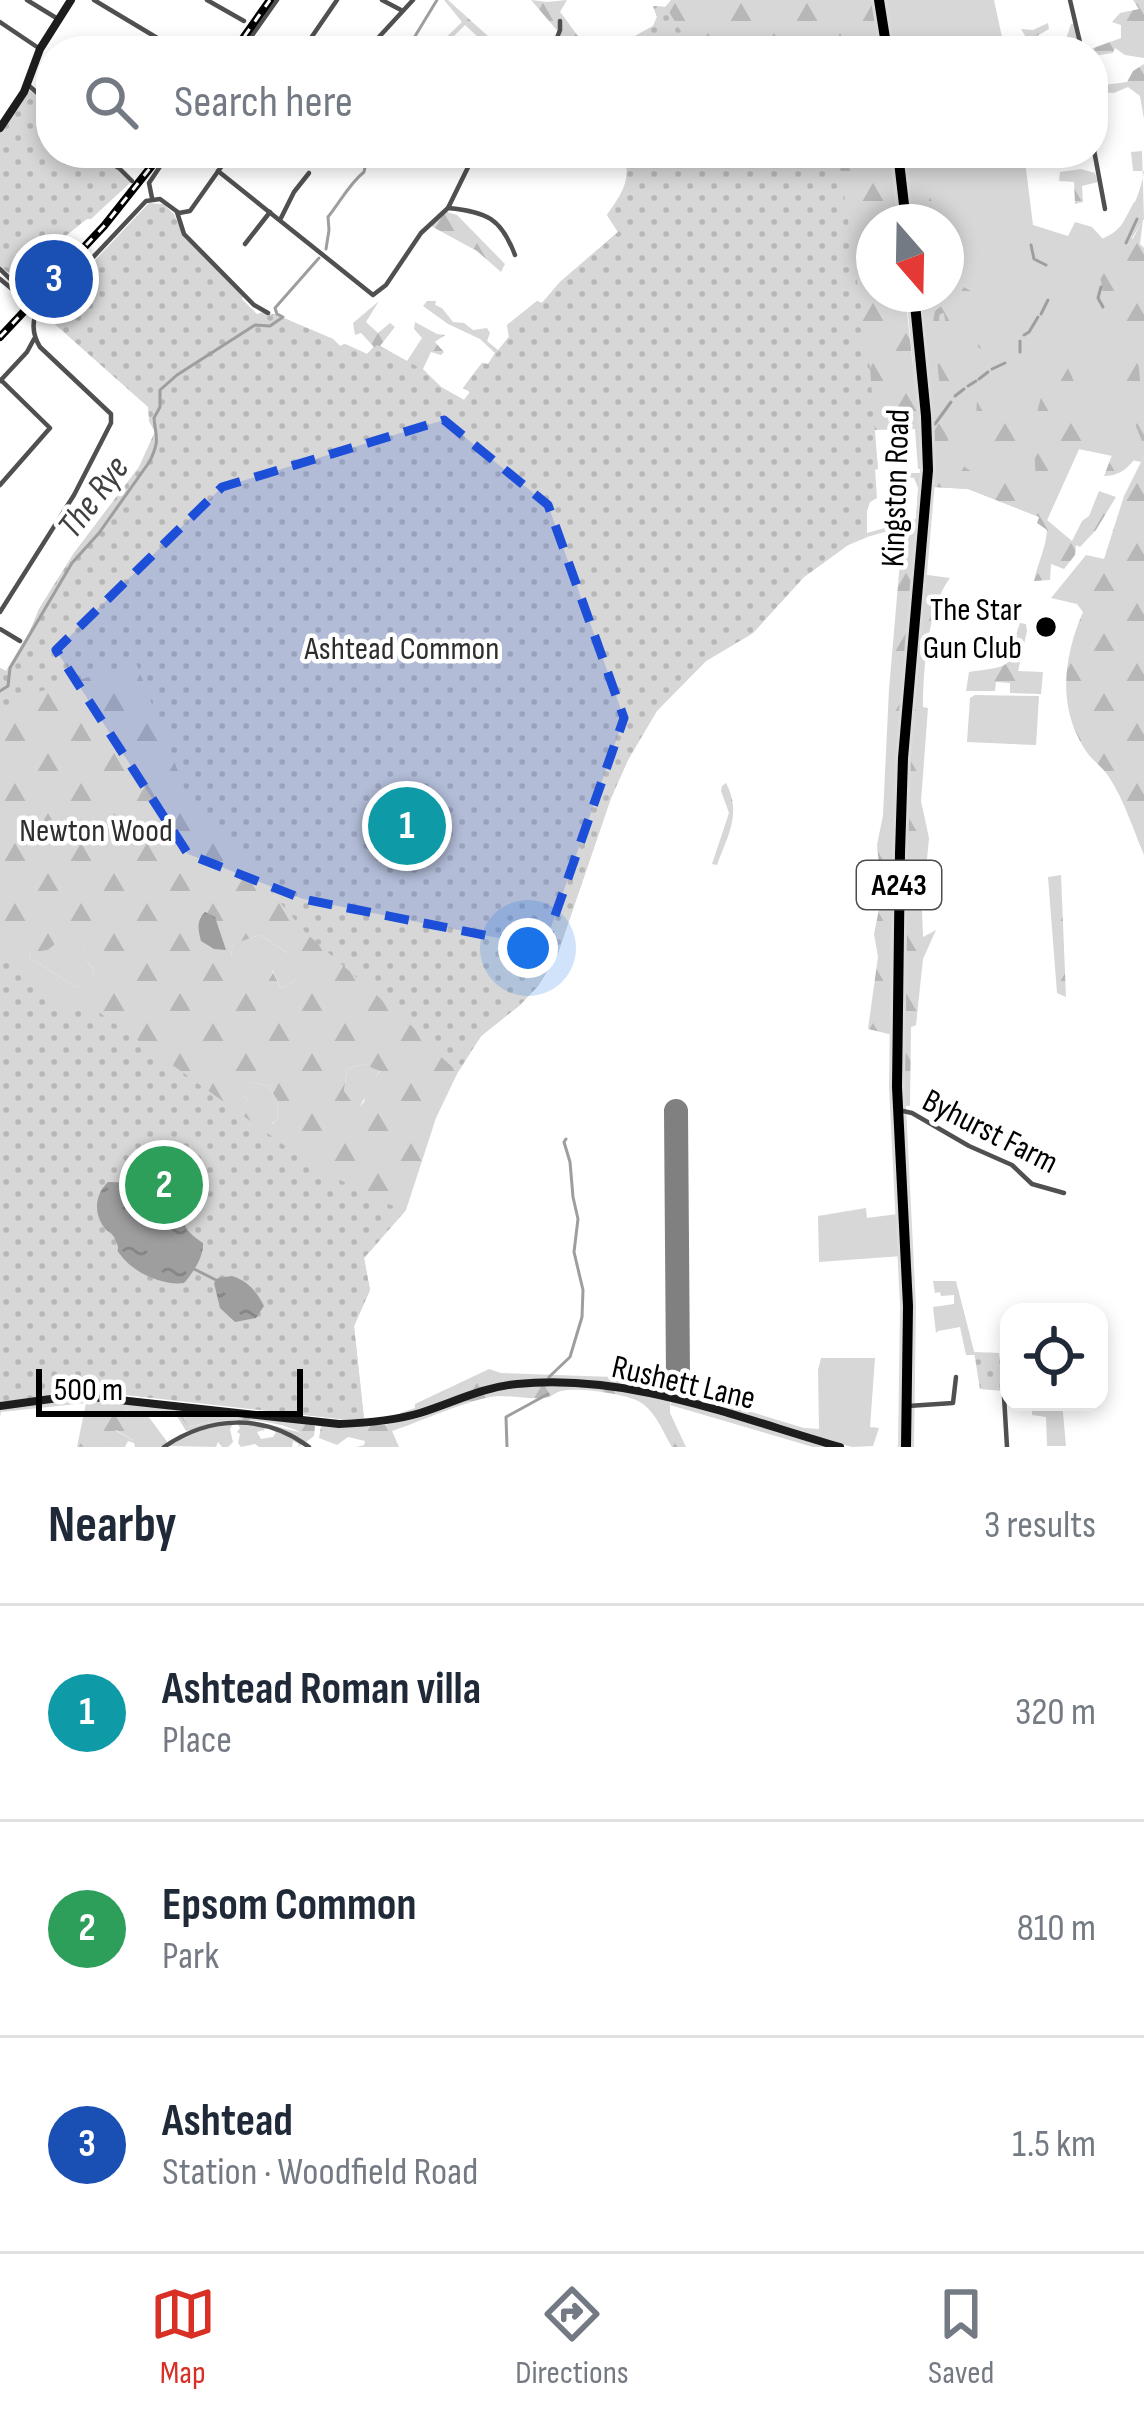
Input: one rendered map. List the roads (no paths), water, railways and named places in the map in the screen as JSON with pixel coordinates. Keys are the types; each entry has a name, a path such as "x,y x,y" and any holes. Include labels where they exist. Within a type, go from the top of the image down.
{"highway":[{"path":"879,0 885,36"},
{"path":"900,168 904,204"},
{"name":"Kingston Road","path":"897,1111 900,853 928,470 916,312"},
{"name":"A243","path":"897,1111 908,1305 906,1447"}],"main road":[{"path":"49,36 71,0"},
{"path":"0,128 27,85 36,60"},
{"name":"Rushett Lane","path":"0,1406 92,1397 338,1424 404,1418 516,1384 604,1384 683,1400 840,1447"}],"street":[{"path":"27,0 59,20"},
{"path":"94,0 154,36"},
{"path":"208,0 244,21"},
{"path":"252,36 277,0"},
{"path":"312,36 337,0"},
{"path":"382,0 401,10"},
{"path":"379,36 413,0"},
{"path":"1070,0 1078,36"},
{"path":"558,36 560,21"},
{"path":"0,22 36,46"},
{"path":"27,85 36,92"},
{"path":"120,168 132,181"},
{"path":"158,168 148,183 156,199 177,212 190,211 220,168"},
{"path":"218,171 375,295 421,233 448,208 468,168"},
{"path":"1098,168 1106,209"},
{"path":"280,220 309,172"},
{"path":"0,485 50,429 1,380 30,348 39,308 50,304 143,203 156,199"},
{"path":"448,208 492,218 515,255"},
{"path":"177,212 184,234 268,313"},
{"path":"245,244 270,212"},
{"path":"0,269 39,308"},
{"path":"2,284 23,298 27,294"},
{"path":"0,612 74,495 111,423 111,414 34,337"},
{"path":"30,348 40,347"},
{"path":"0,629 20,641"},
{"name":"Byhurst Farm","path":"897,1111 912,1113 1012,1166 1032,1184 1064,1193"},
{"path":"908,1406 952,1404 956,1377"},
{"path":"1005,1411 1007,1447"},
{"path":"164,1447 189,1431 230,1422 273,1427 309,1447"}],"water":[{"path":"205,912 215,917 226,950 201,941 198,925"},
{"path":"108,1182 160,1194 203,1243 184,1283 151,1278 120,1254 97,1208"},
{"path":"232,1276 247,1284 264,1306 256,1318 235,1322 220,1308 214,1283"}],"waterway":[{"name":"The Rye","path":"415,36 437,0"},
{"name":"The Rye","path":"326,249 328,217 365,168"},
{"path":"1126,243 1137,219"},
{"path":"1031,245 1034,259"},
{"name":"The Rye","path":"0,691 8,686 10,668 72,563 150,461 160,390 255,325 270,326 283,317 275,308 319,258"},
{"path":"1036,260 1046,265"},
{"path":"1101,287 1098,298 1103,307"},
{"path":"1041,314 1048,300"},
{"path":"1024,335 1038,317"},
{"path":"1020,341 1020,352"},
{"path":"992,369 1005,363"},
{"path":"979,379 988,372"},
{"path":"968,386 976,381"},
{"path":"955,396 964,389"},
{"path":"935,424 951,402"},
{"path":"549,1377 570,1357 582,1317 583,1290 574,1252 578,1219 566,1139"},
{"path":"194,1269 216,1280"},
{"path":"507,1447 506,1417 548,1394"}],"railway":[{"path":"245,36 270,0"},
{"path":"0,337 104,226 150,168"}],"place":[{"name":"Ashtead","path":"54,279"},
{"name":"The Star Gun Club","path":"1046,627"},
{"name":"Ashtead Roman villa","path":"407,826"},
{"name":"Epsom Common","path":"164,1185"}],"park label":[{"name":"Ashtead Common","path":"402,647"},
{"name":"Newton Wood","path":"96,829"}]}
